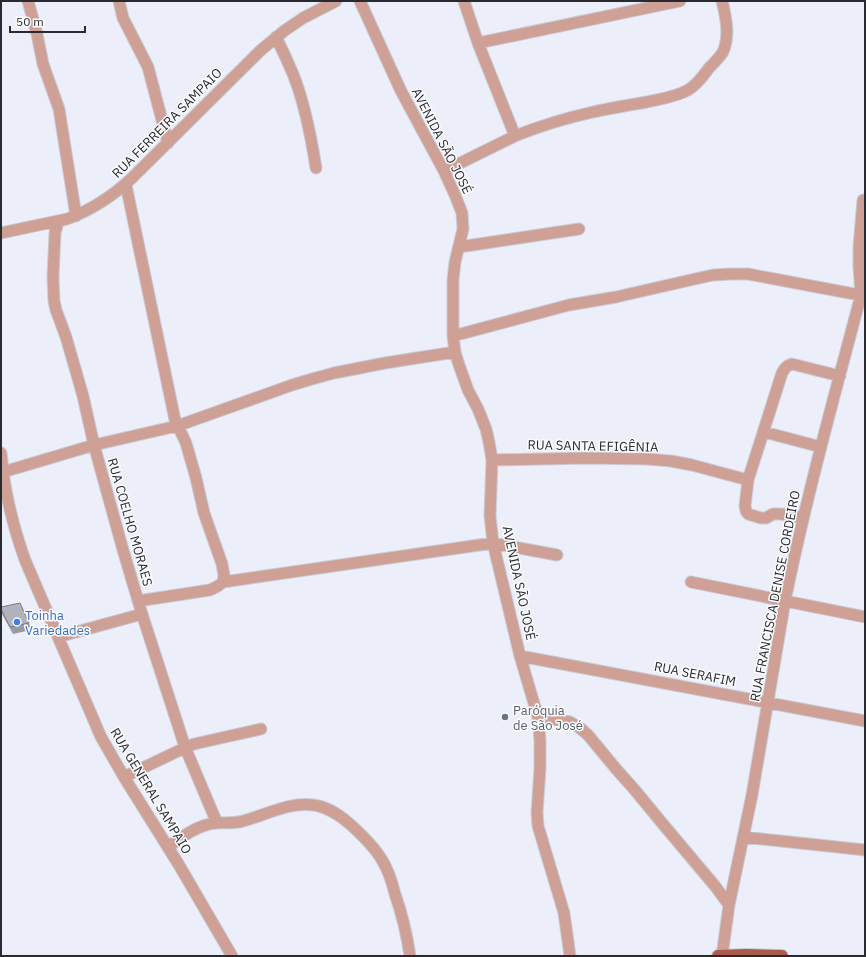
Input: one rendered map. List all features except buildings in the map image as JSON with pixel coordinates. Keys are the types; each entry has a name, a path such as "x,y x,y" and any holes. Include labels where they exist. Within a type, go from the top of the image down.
{"main road":[{"path":"721,956 782,956"}],"street":[{"path":"28,1 43,64 59,109 76,216"},
{"path":"119,1 122,18 148,67 168,143"},
{"name":"RUA FERREIRA SAMPAIO","path":"1,233 58,222 76,216 126,185 261,50 276,37 303,18 336,1"},
{"name":"AVENIDA SÃO JOSÉ","path":"360,1 401,91 444,171 462,213 463,229 455,262 453,280 453,336 455,352 468,390 486,429 489,442 492,460 490,516 493,543 520,656 538,717 540,740 537,813 538,826 564,913 570,956"},
{"path":"464,1 478,43 514,136"},
{"path":"478,43 680,1"},
{"path":"444,171 514,136 544,124 569,117 656,100 677,95 686,91 694,86 718,59 725,45 727,34 722,1"},
{"path":"276,37 293,73 303,103 309,125 316,168"},
{"path":"126,185 175,420 186,443 204,513 222,564 224,575 223,582"},
{"name":"RUA FRANCISCA DENISE CORDEIRO","path":"721,956 729,905 752,795 785,601 803,518 821,447 863,296 859,267 862,200"},
{"name":"RUA COELHO MORAES","path":"58,222 55,233 53,278 56,310 66,337 83,396 94,445 138,602 185,747 217,823"},
{"path":"459,247 579,229"},
{"path":"453,336 569,305 616,298 686,281 719,275 748,274 863,296"},
{"path":"3,472 94,445 177,426 292,385 334,373 455,352"},
{"path":"803,518 773,514 766,518 761,518 748,514 745,506 748,480 782,373 788,365 792,364 840,376"},
{"path":"764,432 821,447"},
{"name":"RUA GENERAL SAMPAIO","path":"1,453 4,501 25,560 101,736 124,777 168,847 232,956"},
{"name":"RUA SANTA EFIGÊNIA","path":"492,460 647,458 678,462 748,480"},
{"path":"138,602 210,590 223,582 493,543 557,555"},
{"path":"691,582 865,617"},
{"path":"58,637 142,614"},
{"name":"RUA SERAFIM","path":"520,656 865,721"},
{"path":"538,717 570,722 588,734 715,886 729,905"},
{"path":"124,777 185,747 261,729"},
{"path":"168,847 190,832 203,826 217,823 242,822 289,806 313,805 329,809 343,817 382,859 388,870 400,909 410,956"},
{"path":"743,837 865,850"}],"place":[{"name":"Toinha Variedades","path":"17,622"},
{"name":"Paróquia de São José","path":"505,717"}]}
